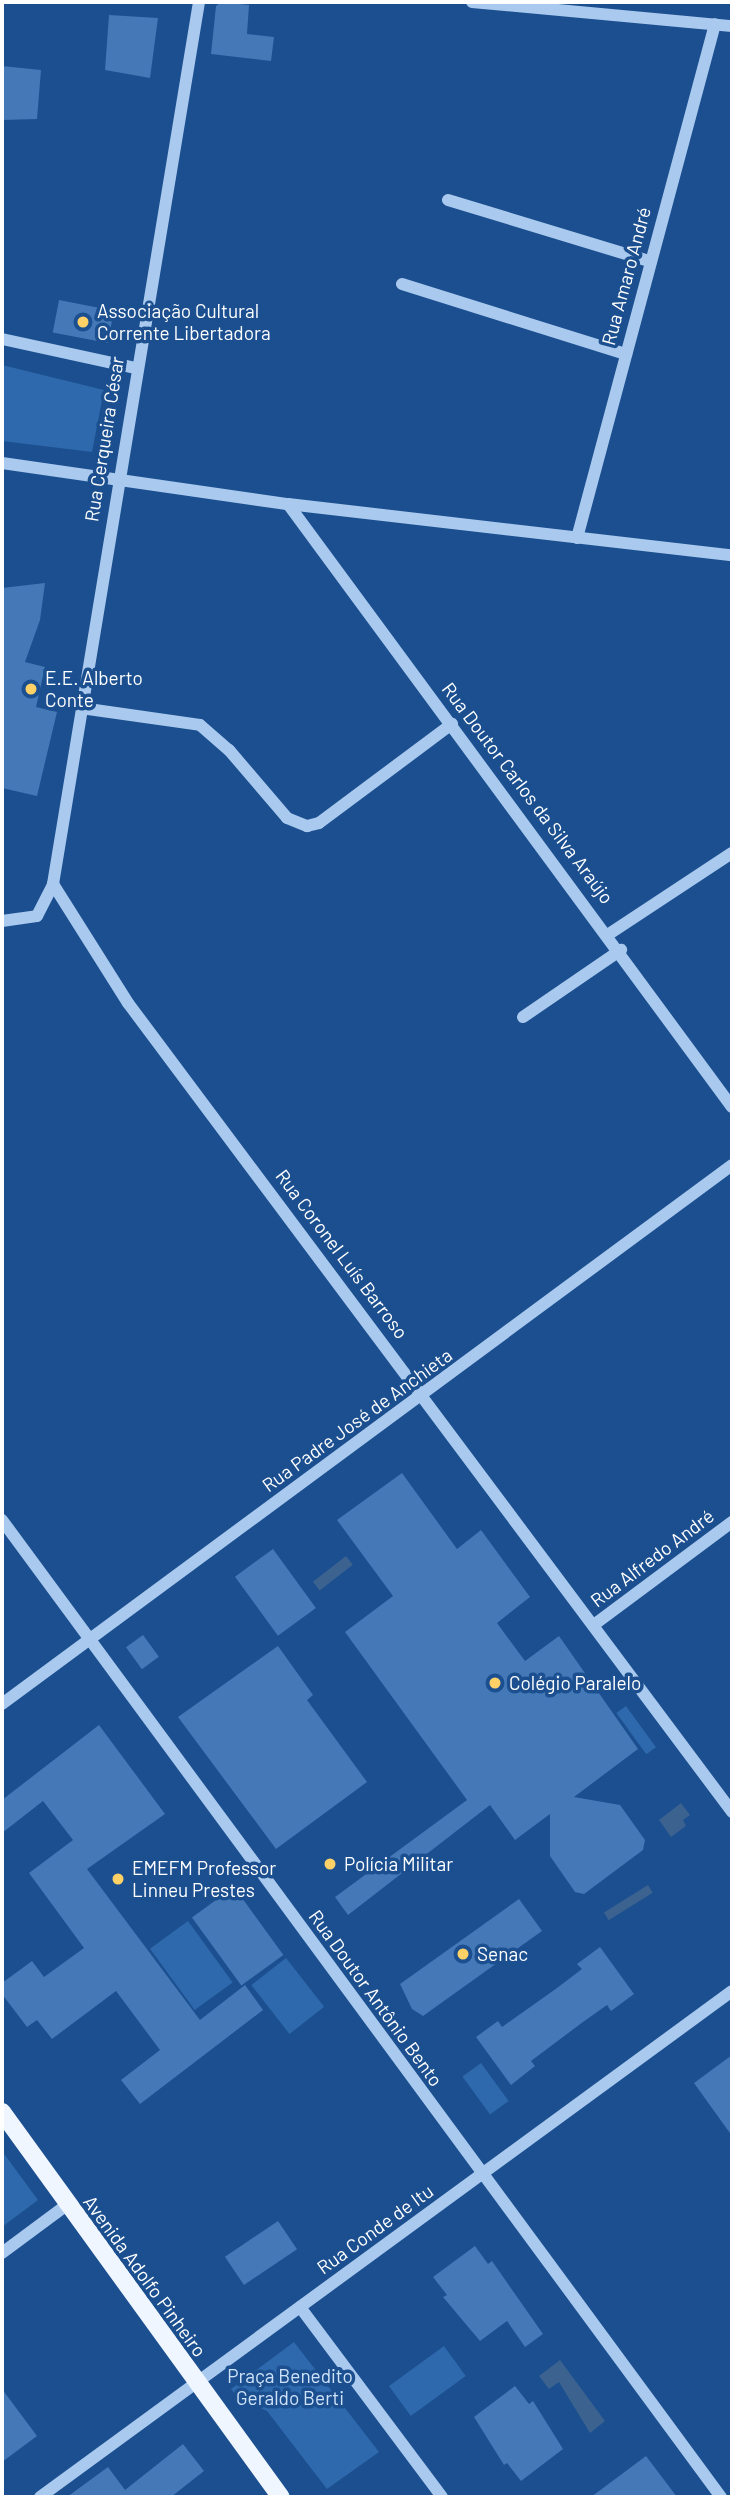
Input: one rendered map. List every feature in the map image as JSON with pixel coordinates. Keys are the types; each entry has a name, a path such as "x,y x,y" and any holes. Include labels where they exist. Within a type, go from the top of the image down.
{"main road":[{"name":"Avenida Adolfo Pinheiro","path":"2,2112 281,2497"}],"street":[{"name":"Rua Cerqueira César","path":"2,921 37,916 53,884 135,368 199,2"},
{"path":"472,2 732,26"},
{"name":"Rua Amaro André","path":"577,538 649,261 715,24"},
{"path":"448,200 649,261"},
{"path":"402,284 626,354"},
{"path":"2,339 135,368"},
{"path":"2,463 288,504 732,555"},
{"name":"Rua Doutor Carlos da Silva Araújo","path":"288,504 621,950 732,1107"},
{"path":"81,708 200,725 229,750 287,818 307,826 319,823 452,724"},
{"path":"609,934 732,853"},
{"name":"Rua Coronel Luís Barroso","path":"53,884 128,1003 425,1395 732,1812"},
{"path":"523,1017 621,950"},
{"name":"Rua Padre José de Anchieta","path":"2,1704 425,1395 732,1165"},
{"name":"Rua Doutor Antônio Bento","path":"2,1520 481,2175 721,2497"},
{"name":"Rua Alfredo André","path":"595,1624 732,1522"},
{"name":"Rua Conde de Itu","path":"40,2497 732,1991"},
{"path":"2,2253 68,2204"},
{"path":"300,2308 442,2497"}],"green space":[{"path":"2,365 104,390 92,452 2,441"},
{"path":"626,1706 656,1747 646,1754 616,1713"},
{"path":"188,1921 233,1982 195,2010 150,1949"},
{"path":"286,1958 324,2007 289,2034 251,1985"},
{"path":"481,2063 509,2101 490,2115 462,2077"},
{"path":"2,2151 38,2200 2,2227"},
{"name":"Praça Benedito Geraldo Berti","path":"294,2342 379,2452 327,2489 267,2411 238,2398 231,2389"},
{"path":"444,2346 466,2376 411,2416 389,2386"}],"shaded area":[{"path":"346,1556 353,1565 320,1591 313,1582"},
{"path":"681,1803 690,1815 683,1820 686,1826 671,1837 659,1820"},
{"path":"648,1885 653,1893 609,1920 604,1913"},
{"path":"560,2360 605,2421 590,2433 559,2382 549,2389 539,2376"}],"building":[{"path":"221,2 249,5 247,34 274,37 271,61 211,54 216,6"},
{"path":"109,15 158,18 150,78 105,70"},
{"path":"2,66 41,70 37,119 2,120"},
{"name":"Associação Cultural Corrente Libertadora","path":"59,300 114,311 108,343 53,332"},
{"path":"45,583 40,620 25,662 45,667 36,707 57,712 37,796 2,788 2,588"},
{"name":"Colégio Paralelo","path":"402,1473 457,1549 481,1530 530,1597 497,1623 525,1661 559,1636 638,1749 574,1797 620,1805 645,1840 643,1850 584,1894 575,1892 550,1856 550,1814 515,1840 490,1805 348,1915 335,1897 467,1800 345,1632 393,1596 337,1520"},
{"path":"273,1549 316,1608 278,1636 235,1577"},
{"path":"143,1635 159,1657 142,1669 126,1647"},
{"path":"278,1646 313,1695 307,1700 367,1782 276,1849 178,1717"},
{"path":"99,1725 165,1814 87,1869 200,2020 245,1985 263,2010 140,2104 121,2080 160,2050 116,1991 52,2039 37,2020 27,2027 2,1994 2,1983 32,1961 44,1977 84,1948 29,1873 73,1840 43,1801 2,1833 2,1800"},
{"path":"234,1887 283,1955 241,1986 192,1918"},
{"path":"519,1899 542,1931 423,2016 412,2009 400,1984"},
{"path":"600,1947 634,1994 611,2011 607,2005 583,2022 531,2061 535,2066 511,2085 476,2037 498,2021 502,2027 557,1988 582,1969 577,1964"},
{"path":"732,2055 732,2136 694,2083"},
{"path":"278,2221 297,2249 244,2285 225,2257"},
{"path":"475,2246 488,2264 492,2261 543,2334 525,2347 507,2321 480,2341 443,2297 447,2295 433,2277"},
{"path":"515,2386 529,2404 533,2401 563,2449 521,2481 507,2463 504,2465 474,2417"},
{"path":"2,2389 37,2436 2,2462"},
{"path":"183,2444 204,2471 171,2497 67,2497 108,2467 125,2490"},
{"path":"646,2456 677,2497 591,2497"}],"place":[{"name":"Associação Cultural Corrente Libertadora","path":"83,322"},
{"name":"E.E. Alberto Conte","path":"31,689"},
{"name":"Colégio Paralelo","path":"495,1683"},
{"name":"Polícia Militar","path":"330,1864"},
{"name":"EMEFM Professor Linneu Prestes","path":"118,1879"},
{"name":"Senac","path":"463,1954"}]}
